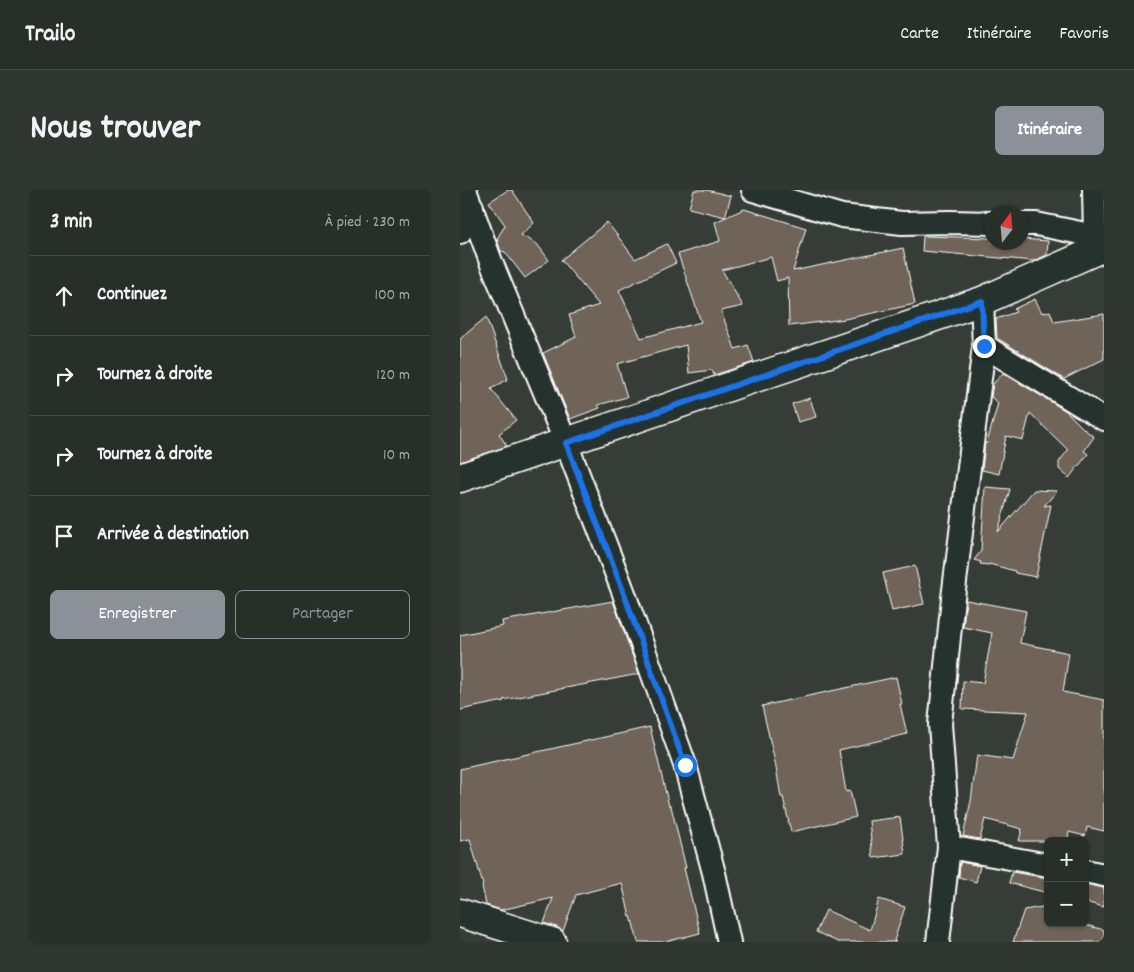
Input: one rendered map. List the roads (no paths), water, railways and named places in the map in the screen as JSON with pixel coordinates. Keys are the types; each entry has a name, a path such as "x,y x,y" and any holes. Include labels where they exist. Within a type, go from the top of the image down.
{"street":[{"path":"753,190 842,216 902,223 984,223"},
{"path":"1094,190 1101,240"},
{"path":"460,232 468,198"},
{"path":"468,198 491,262 566,443 622,588 685,765 714,873 729,942"},
{"path":"1029,224 1036,224 1101,240"},
{"path":"460,478 982,301 1101,240"},
{"path":"938,942 949,847 940,724 953,598 984,346 982,301"},
{"path":"984,346 1104,419"},
{"path":"949,847 1044,864"},
{"path":"1089,872 1104,875"},
{"path":"460,913 552,942"}]}
